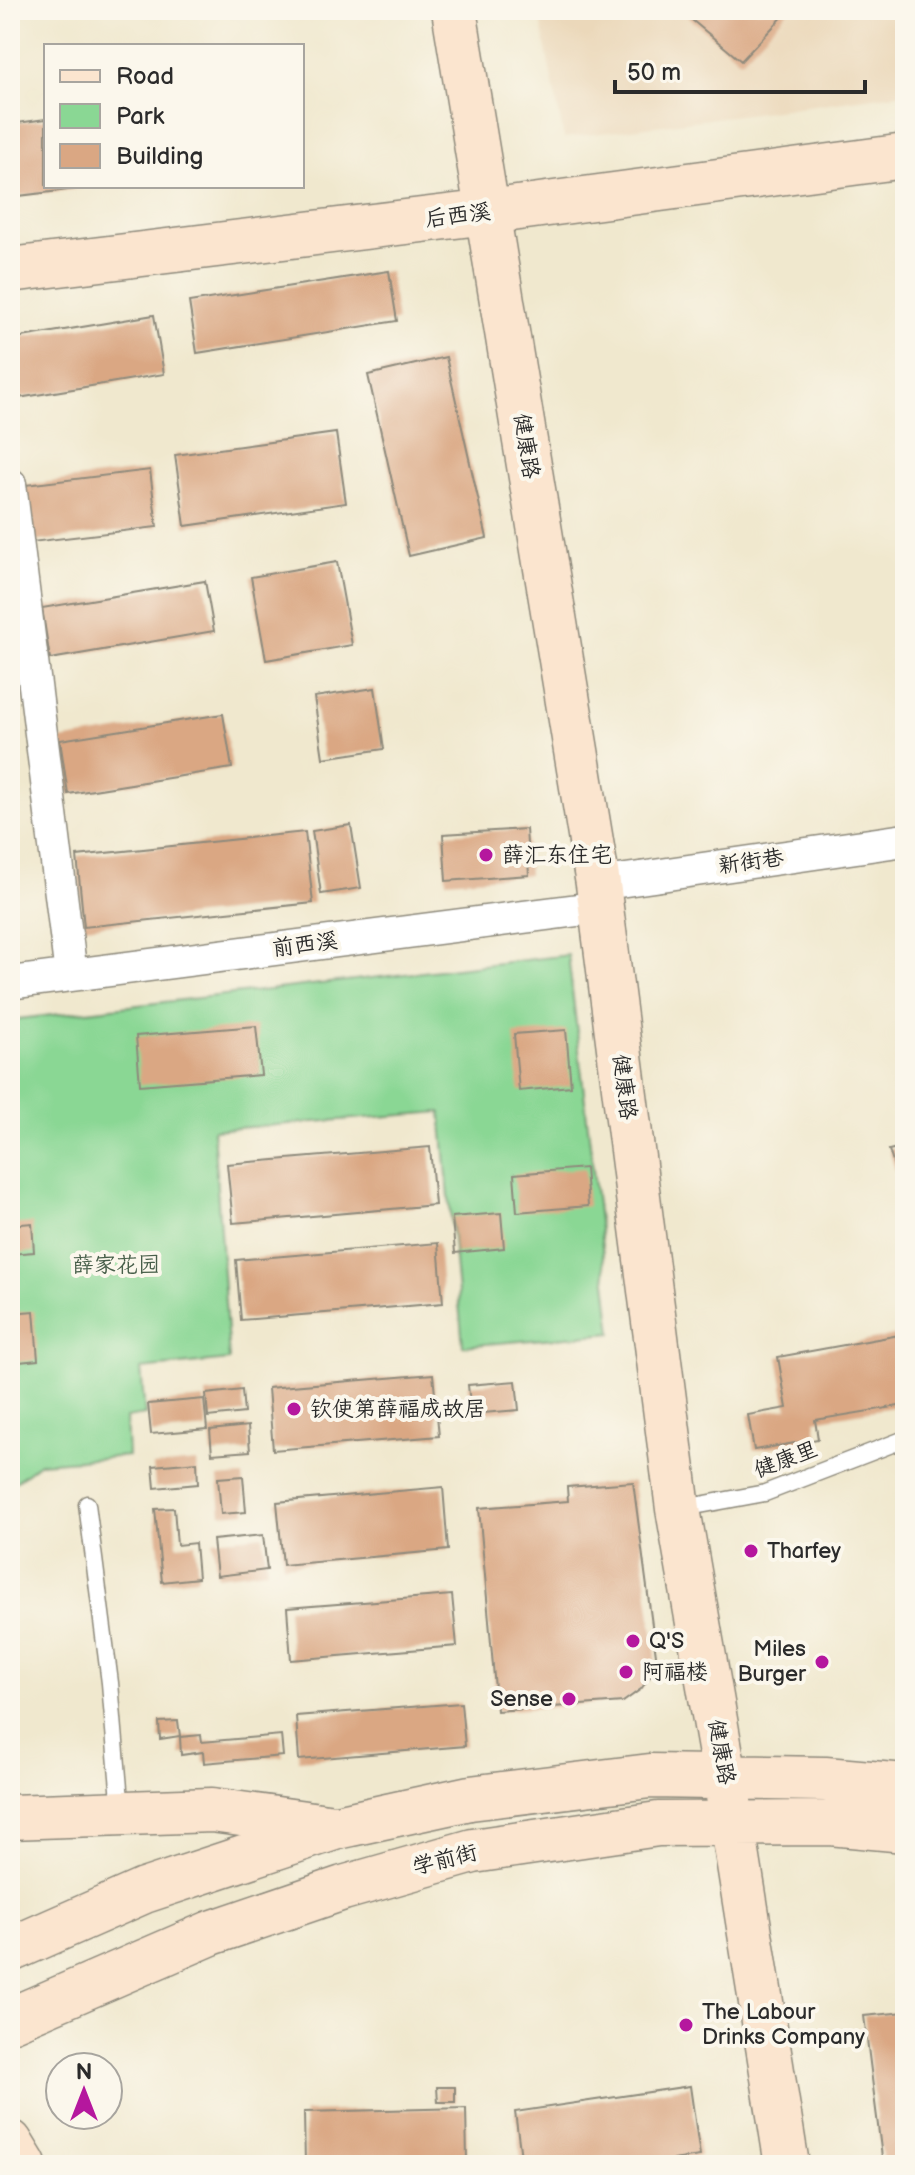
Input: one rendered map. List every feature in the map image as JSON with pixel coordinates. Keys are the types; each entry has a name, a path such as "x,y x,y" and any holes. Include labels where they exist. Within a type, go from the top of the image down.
{"street":[{"name":"健康路","path":"454,10 599,896 678,1509 733,1824 787,2165"},
{"name":"后西溪","path":"10,270 488,212 905,156"},
{"path":"10,484 71,975"},
{"name":"新街巷","path":"599,896 905,840"},
{"name":"前西溪","path":"10,983 599,896"},
{"path":"10,1950 144,1891 337,1827 470,1798 650,1776 825,1779 905,1786"},
{"path":"10,1817 212,1810 337,1827"},
{"name":"学前街","path":"10,2020 211,1933 343,1888 473,1851 658,1824 830,1823 905,1830"},
{"path":"10,2142 24,2165"}],"lane":[{"name":"健康里","path":"678,1509 765,1493 905,1439"},
{"path":"87,1504 110,1683 121,1813"}],"shaded area":[{"path":"538,10 905,10 905,93 564,138"}],"green space":[{"name":"薛家花园","path":"568,955 612,1333 463,1346 441,1112 213,1130 229,1360 141,1369 145,1415 126,1418 128,1456 40,1463 10,1486 10,1020"}],"building":[{"path":"680,10 789,10 741,61"},
{"path":"44,119 44,188 84,188 10,197 10,124"},
{"path":"389,271 397,321 197,353 189,302"},
{"path":"154,315 164,374 18,398 10,339"},
{"path":"446,357 487,538 409,556 368,375"},
{"path":"336,433 346,503 185,526 175,455"},
{"path":"150,470 157,527 32,542 25,485"},
{"path":"337,562 352,645 266,660 251,577"},
{"path":"205,581 214,631 50,659 42,608"},
{"path":"375,688 384,749 323,758 314,697"},
{"path":"223,714 232,768 68,794 60,740"},
{"path":"351,825 361,888 321,894 312,831"},
{"name":"薛汇东住宅","path":"526,829 529,875 446,881 443,834"},
{"path":"305,832 313,903 84,927 77,856"},
{"path":"256,1026 261,1075 140,1085 136,1036"},
{"path":"566,1030 571,1086 519,1091 514,1034"},
{"path":"905,1116 905,1137 904,1137 899,1118"},
{"path":"905,1146 905,1176 898,1178 889,1150"},
{"path":"430,1147 435,1205 233,1223 227,1164"},
{"path":"585,1168 588,1206 517,1212 514,1174"},
{"path":"501,1213 504,1248 455,1253 452,1217"},
{"path":"32,1223 34,1252 10,1254 10,1225"},
{"path":"438,1243 443,1303 241,1320 236,1260"},
{"path":"34,1311 38,1360 10,1363 10,1313"},
{"path":"905,1334 905,1405 815,1420 818,1439 754,1450 748,1415 787,1408 778,1357"},
{"path":"433,1374 439,1436 273,1450 268,1388"},
{"path":"516,1381 519,1410 471,1414 468,1385"},
{"path":"242,1390 244,1413 208,1417 206,1394"},
{"path":"204,1399 207,1429 151,1434 148,1404"},
{"path":"248,1426 250,1451 212,1454 210,1430"},
{"path":"197,1462 198,1484 155,1488 153,1466"},
{"path":"243,1476 246,1512 221,1514 218,1478"},
{"path":"633,1482 656,1655 652,1674 641,1689 623,1702 497,1711 479,1508 568,1501 567,1487"},
{"path":"443,1487 448,1550 283,1565 277,1502"},
{"path":"174,1508 177,1545 195,1543 198,1578 162,1582 155,1509"},
{"path":"263,1535 267,1570 217,1576 213,1540"},
{"path":"452,1595 457,1646 291,1660 287,1608"},
{"path":"461,1703 465,1746 299,1760 296,1716"},
{"path":"178,1721 180,1736 160,1739 159,1722"},
{"path":"201,1735 202,1742 281,1735 283,1756 204,1763 203,1752 181,1755 180,1737"},
{"path":"905,2012 905,2165 883,2165 864,2016"},
{"path":"690,2086 700,2156 639,2165 522,2165 515,2112"},
{"path":"437,2087 455,2087 455,2102 438,2102"},
{"path":"466,2108 467,2162 305,2165 304,2112"}],"place":[{"name":"薛汇东住宅","path":"486,855"},
{"name":"钦使第薛福成故居","path":"294,1409"},
{"name":"Tharfey","path":"751,1551"},
{"name":"Q'S","path":"633,1641"},
{"name":"Miles Burger","path":"822,1662"},
{"name":"阿福楼","path":"626,1672"},
{"name":"Sense","path":"569,1699"},
{"name":"The Labour Drinks Company","path":"686,2025"}]}
